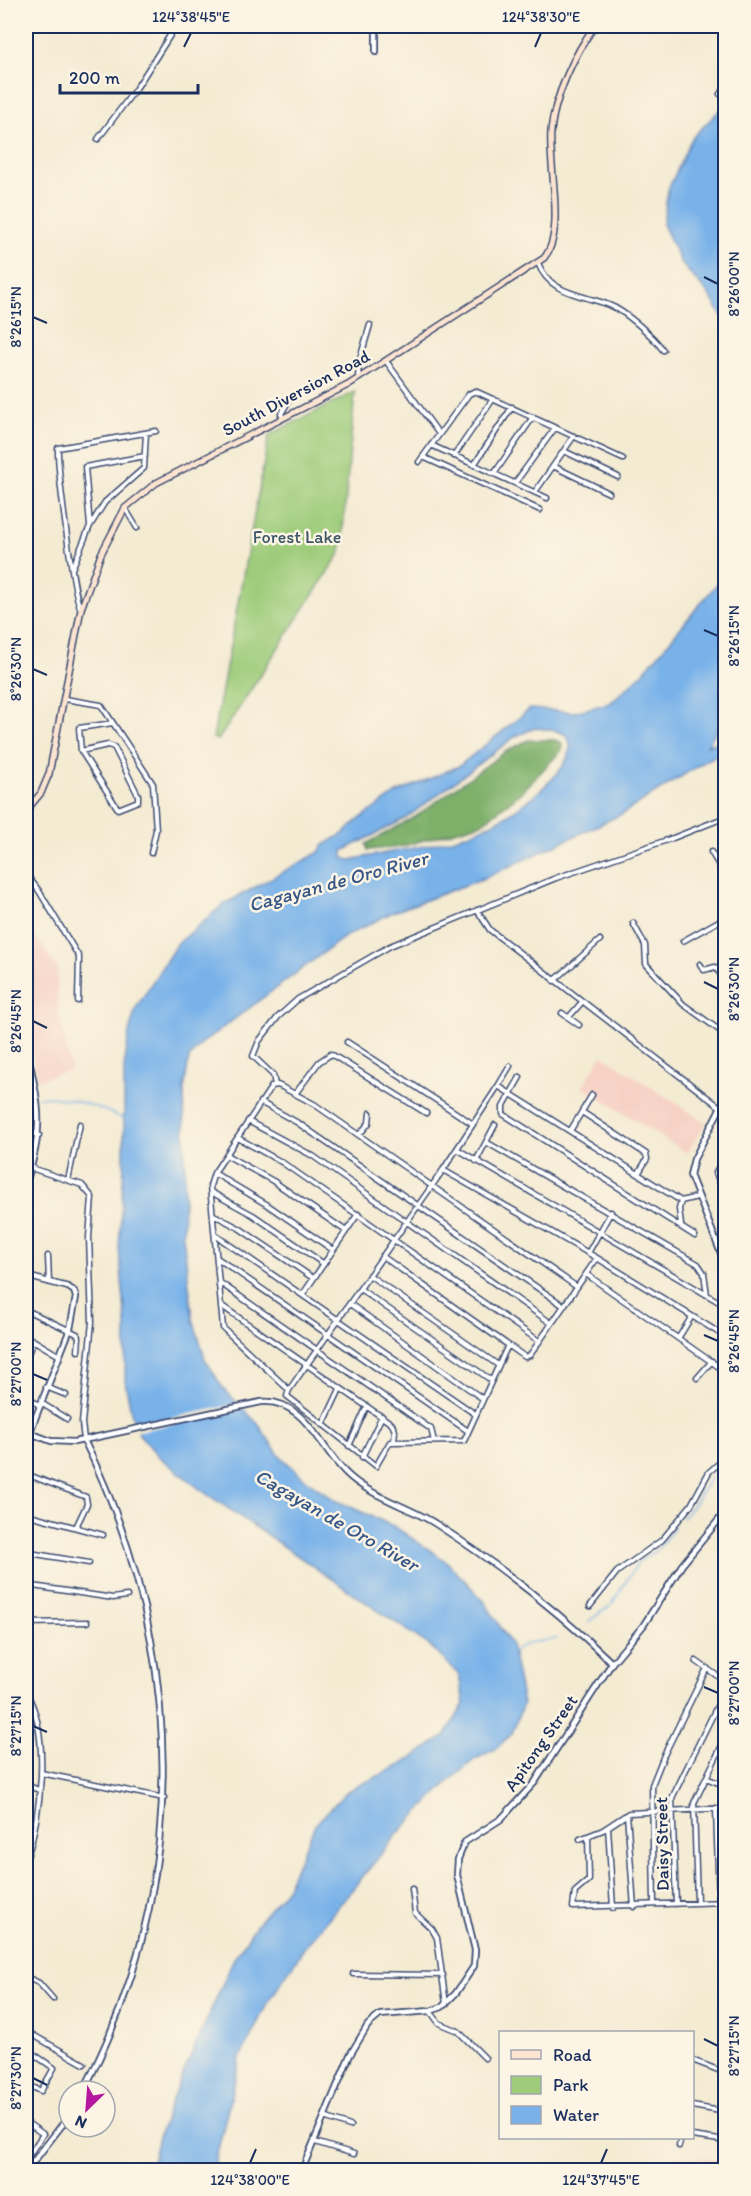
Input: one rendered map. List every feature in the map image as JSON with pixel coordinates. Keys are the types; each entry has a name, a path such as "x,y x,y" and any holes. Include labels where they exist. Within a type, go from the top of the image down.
{"main road":[{"name":"South Diversion Road","path":"26,811 41,793 49,774 81,609 101,554 125,508 156,483 358,379 538,264 551,248 554,233 550,151 553,115 565,81 594,26"}],"street":[{"path":"98,139 137,87 176,26"},
{"path":"376,26 376,52"},
{"path":"715,26 726,37"},
{"path":"720,94 726,88"},
{"path":"538,264 543,276 548,280 591,302 618,309 663,350"},
{"path":"358,379 359,362 370,325"},
{"path":"386,361 440,434"},
{"path":"419,462 471,392 478,392 623,459"},
{"path":"454,456 493,399"},
{"path":"283,418 281,414 288,402"},
{"path":"474,465 512,407"},
{"path":"494,474 533,417"},
{"path":"515,483 555,427"},
{"path":"81,609 76,602 58,448 156,431"},
{"path":"72,569 90,526 109,497 144,468 146,433"},
{"path":"535,492 574,436"},
{"path":"431,445 548,498"},
{"path":"564,451 618,477"},
{"path":"90,526 85,467 145,456"},
{"path":"423,456 540,510"},
{"path":"553,466 609,493"},
{"path":"125,508 137,528"},
{"path":"65,699 98,704 153,784 156,830 151,853"},
{"path":"81,751 108,745 114,747 138,795 138,801 118,809 81,751 79,727 112,723"},
{"path":"275,1085 273,1075 255,1059 253,1053 278,1017 298,999 390,946 477,910 726,817"},
{"path":"711,852 726,877"},
{"path":"26,874 39,891 79,957 78,1001"},
{"path":"477,910 484,925 720,1107"},
{"path":"683,941 726,917"},
{"path":"633,923 645,945 645,964 683,1004 726,1035"},
{"path":"554,981 600,940"},
{"path":"700,964 705,970 715,968 726,981"},
{"path":"569,1017 582,1002"},
{"path":"562,1013 579,1025"},
{"path":"347,1042 473,1124"},
{"path":"26,1045 39,1110 39,1135 26,1183"},
{"path":"296,1094 319,1062 331,1054 426,1113"},
{"path":"508,1345 462,1441 394,1441 387,1444 376,1466 287,1396 443,1170 510,1065"},
{"path":"520,1077 501,1110 503,1114 695,1236"},
{"path":"275,1085 296,1094 359,1135 577,1287"},
{"path":"275,1085 260,1102 214,1173 210,1182 210,1191 225,1332 289,1390"},
{"path":"498,1086 681,1200 697,1197"},
{"path":"570,1131 592,1095"},
{"path":"726,1097 691,1167 690,1175 726,1266"},
{"path":"260,1102 298,1123 564,1306"},
{"path":"582,1112 646,1154 647,1159 638,1174"},
{"path":"359,1135 369,1123 370,1113"},
{"path":"249,1121 313,1156 551,1323"},
{"path":"68,1179 80,1124"},
{"path":"476,1161 495,1125"},
{"path":"26,1131 39,1135"},
{"path":"238,1138 283,1163 539,1341"},
{"path":"486,1142 698,1264 704,1273 707,1295"},
{"path":"457,1149 726,1306"},
{"path":"725,1197 716,1173 726,1149"},
{"path":"226,1155 273,1180 346,1231"},
{"path":"26,1162 87,1188 92,1197 89,1237 93,1315 82,1423 84,1440 119,1520 145,1612 162,1724 164,1798 158,1855 138,1952 110,2029 88,2079"},
{"path":"443,1170 597,1258 726,1337"},
{"path":"214,1173 266,1204 333,1250"},
{"path":"210,1191 253,1215 324,1264"},
{"path":"681,1200 679,1209 681,1226"},
{"path":"588,1253 611,1212"},
{"path":"303,1294 358,1214"},
{"path":"214,1215 239,1228 314,1278"},
{"path":"215,1235 475,1414"},
{"path":"48,1256 49,1282"},
{"path":"382,1256 525,1357 530,1355 597,1258"},
{"path":"216,1258 468,1431"},
{"path":"586,1274 726,1372"},
{"path":"369,1275 498,1365"},
{"path":"26,1276 68,1287 76,1293 70,1329 26,1442"},
{"path":"219,1282 431,1429 434,1441"},
{"path":"360,1289 491,1380"},
{"path":"350,1304 483,1399"},
{"path":"221,1306 382,1416 395,1428 394,1441"},
{"path":"26,1310 70,1329 79,1337 78,1351"},
{"path":"679,1337 692,1316"},
{"path":"26,1336 58,1355"},
{"path":"26,1359 33,1341"},
{"path":"697,1378 712,1361"},
{"path":"46,1386 66,1395"},
{"path":"323,1425 340,1389"},
{"path":"26,1397 67,1419"},
{"path":"28,1432 59,1442 84,1440 261,1402 278,1402 289,1407 303,1419 349,1476 430,1521 480,1553 531,1592 612,1664"},
{"path":"349,1446 368,1406"},
{"path":"362,1457 382,1416"},
{"path":"26,1420 33,1424"},
{"path":"590,1606 616,1572 662,1540 691,1505 710,1472 726,1457"},
{"path":"26,1474 86,1497 87,1504 76,1527"},
{"name":"Apitong Street","path":"302,2170 350,2055 368,2025 380,2015 430,2011 446,2004 470,1973 476,1957 457,1875 458,1859 465,1842 501,1819 535,1782 612,1664 644,1626 682,1565 726,1511"},
{"path":"26,1514 103,1535"},
{"path":"26,1561 30,1553 89,1563"},
{"path":"26,1585 114,1598 127,1596"},
{"path":"26,1623 87,1622"},
{"path":"696,1661 726,1682"},
{"path":"654,1904 651,1794 656,1775 707,1668"},
{"name":"Daisy Street","path":"676,1904 671,1809 675,1789 726,1688"},
{"path":"26,1692 38,1719 40,1773 33,1833 26,1861"},
{"path":"697,1902 695,1798 726,1737"},
{"path":"40,1773 164,1798"},
{"path":"706,1778 726,1786"},
{"path":"26,1785 39,1790"},
{"path":"716,1808 719,1902"},
{"path":"580,1839 608,1827 627,1814 651,1810 726,1808"},
{"path":"627,1814 634,1907"},
{"path":"608,1827 612,1908"},
{"path":"588,1836 589,1880 574,1892 573,1907 612,1908 726,1902"},
{"path":"412,1889 415,1913 436,1935 446,2004"},
{"path":"352,1974 442,1975"},
{"path":"26,1978 39,1983 53,1999"},
{"path":"430,2011 439,2023 458,2031 485,2058"},
{"path":"26,2031 84,2064"},
{"path":"26,2049 54,2069 41,2091 26,2084"},
{"path":"694,2060 726,2073"},
{"path":"694,2106 726,2112"},
{"path":"324,2116 350,2126"},
{"path":"26,2122 44,2134 26,2160"},
{"path":"27,2170 57,2131"},
{"path":"694,2136 726,2141"},
{"path":"679,2146 681,2139"},
{"path":"315,2142 354,2154"}],"shaded area":[{"path":"26,932 36,937 57,967 58,1012 71,1070 38,1080 26,1030"},
{"path":"602,1055 706,1123 687,1153 582,1087"},
{"path":"673,2155 725,2161 725,2170 665,2170"}],"green space":[{"name":"Forest Lake","path":"355,392 341,552 218,740 213,738 269,435"},
{"path":"528,740 555,740 562,743 561,751 521,793 482,823 400,847 368,850 366,844 415,817 505,752"}],"water":[{"path":"725,105 726,185 721,213 726,232 725,321 710,296 681,263 663,224 668,190 692,138"},
{"name":"Cagayan de Oro River","path":"725,569 725,717 707,745 725,741 725,752 707,760 622,814 487,877 391,913 346,936 201,1044 189,1058 184,1090 183,1235 193,1319 205,1359 222,1387 258,1424 279,1455 305,1479 335,1500 395,1527 446,1561 484,1601 511,1644 523,1704 512,1733 497,1748 474,1760 449,1781 401,1830 304,1948 267,2004 240,2058 213,2170 150,2170 158,2137 173,2097 233,1960 259,1921 285,1891 315,1825 347,1791 401,1765 446,1735 464,1704 459,1675 430,1646 201,1490 158,1456 139,1434 131,1412 125,1381 126,1324 119,1247 124,1163 124,1068 129,1032 136,1008 176,945 224,904 318,853 324,845 346,832 358,820 397,793 459,766 530,709 574,712 610,703 642,674 721,579","holes":["535,728 553,730 563,734 567,737 570,747 565,763 558,773 524,804 501,819 454,838 430,845 350,860 343,858 343,851 406,818 516,736"]}],"pier":[{"path":"242,1403 247,1408 135,1432 133,1426"}],"waterway":[{"path":"26,1097 34,1097"},
{"path":"38,1097 60,1098 83,1103 126,1120"},
{"path":"682,1518 694,1505 713,1475 726,1464"},
{"path":"588,1622 611,1605 639,1561 656,1551 675,1527"},
{"path":"513,1652 528,1643 557,1639"}]}
